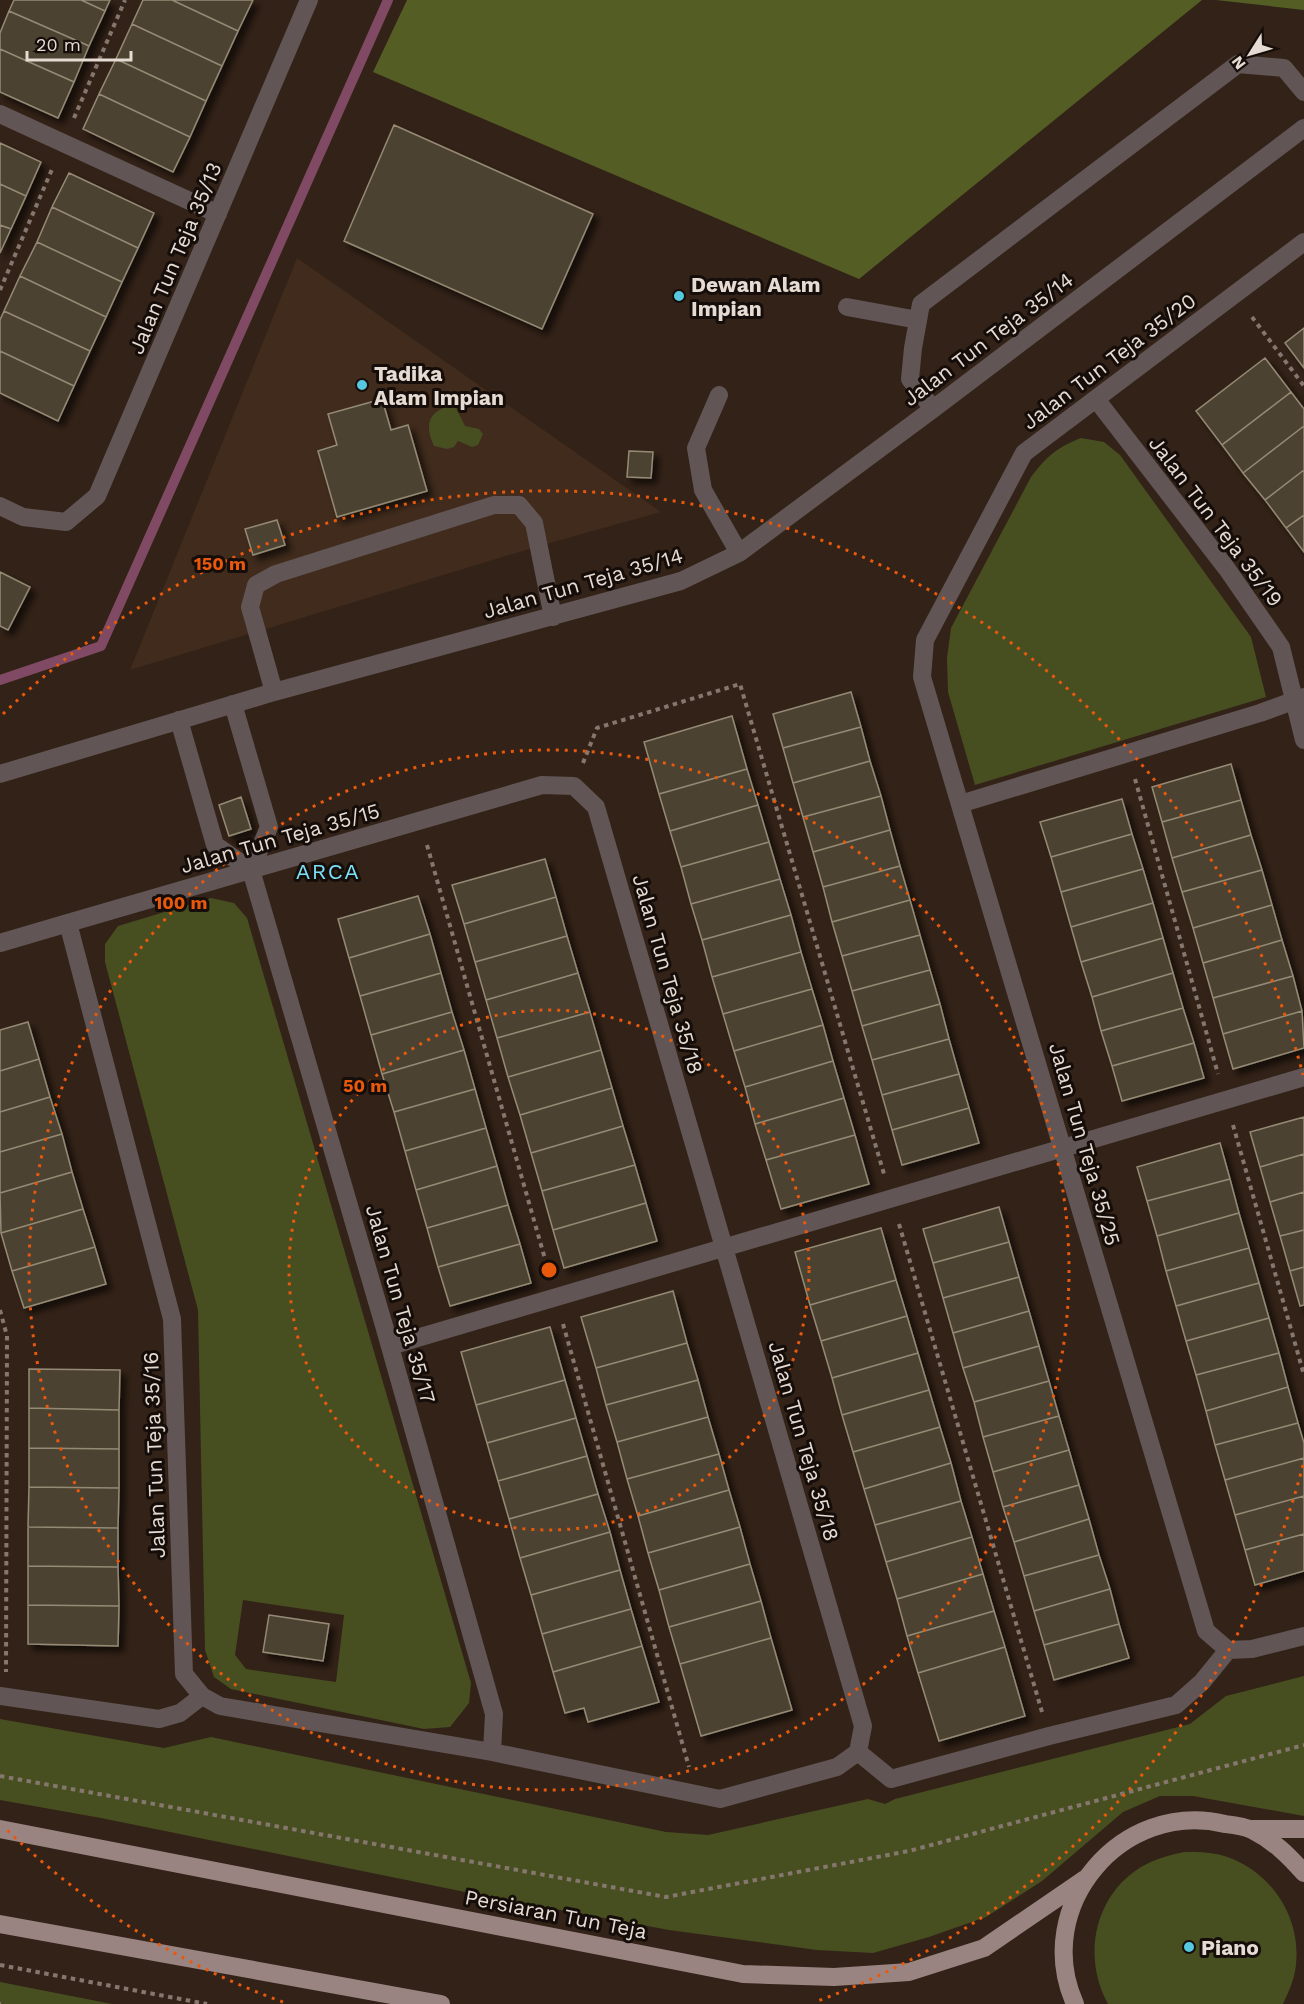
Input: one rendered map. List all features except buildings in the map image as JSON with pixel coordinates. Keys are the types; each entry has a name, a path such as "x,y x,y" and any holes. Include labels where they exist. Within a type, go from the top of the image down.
{"main road":[{"path":"1075,2004 1068,1989 1063,1951 1069,1913 1085,1878 1117,1845 1158,1824 1205,1819 1250,1829 1304,1829"},
{"name":"Persiaran Tun Teja","path":"0,1829 743,1974 834,1977 909,1972 984,1948 1085,1878"},
{"path":"1250,1829 1283,1850 1304,1873"},
{"path":"0,1924 441,2004"}],"street":[{"name":"Jalan Tun Teja 35/13","path":"0,506 23,517 66,522 97,496 309,0"},
{"path":"933,409 910,379 921,304 1238,64 1284,68 1304,92"},
{"path":"0,114 218,214"},
{"name":"Jalan Tun Teja 35/14","path":"0,774 274,692 681,581 739,553 1304,128"},
{"name":"Jalan Tun Teja 35/20","path":"925,640 1024,453 1304,242"},
{"path":"847,307 918,320"},
{"path":"719,395 696,448 703,490 739,553"},
{"name":"Jalan Tun Teja 35/19","path":"1096,399 1227,569 1281,647 1299,699 1304,740"},
{"path":"274,692 250,607 256,585 276,574 494,505 519,505 534,523 553,617"},
{"name":"Jalan Tun Teja 35/25","path":"925,640 922,677 1206,1631 1228,1650"},
{"path":"960,804 1299,699"},
{"path":"179,720 214,845 251,870 269,827 233,704"},
{"name":"Jalan Tun Teja 35/15","path":"0,943 542,785 574,786"},
{"name":"Jalan Tun Teja 35/18","path":"574,786 596,807 863,1726 858,1752"},
{"name":"Jalan Tun Teja 35/17","path":"251,870 390,1346 494,1714 492,1752"},
{"name":"Jalan Tun Teja 35/16","path":"68,923 172,1318 184,1674 202,1696 220,1706 492,1752"},
{"path":"390,1346 1304,1077"},
{"path":"492,1752 720,1799 837,1767 858,1752 891,1779 1049,1736 1176,1705 1202,1682 1228,1650 1252,1649 1304,1636"},
{"path":"3,1696 159,1719 180,1713 202,1696"}],"path":[{"path":"1252,317 1304,386"},
{"path":"574,786 597,728 740,684"},
{"path":"1127,752 1304,1375"},
{"path":"0,1310 8,1336 3,1696"},
{"path":"0,1776 666,1897 909,1851 1304,1745"},
{"path":"0,1965 207,2004"}],"shaded area":[{"name":"Tadika Alam Impian","path":"297,258 661,512 539,546 130,670"}],"green space":[{"path":"407,0 1202,0 859,279 373,72"},
{"path":"1216,0 1304,0 1304,10"},
{"path":"452,405 456,408 465,426 479,429 483,434 478,445 472,447 458,441 454,447 447,449 434,446 429,432 430,420 438,411"},
{"path":"1081,438 1104,442 1120,455 1251,637 1266,697 975,785 948,692 947,658 951,628 1031,477 1053,453"},
{"path":"211,898 234,903 247,918 471,1683 469,1703 450,1727 424,1729 231,1689 214,1677 205,1650 198,1310 105,962 105,944 118,926","holes":["243,1600 344,1615 336,1682 246,1669 235,1655"]},
{"path":"1304,1676 1304,1816 1193,1796 1160,1796 1123,1812 1042,1881 986,1917 873,1953 817,1950 669,1930 0,1800 0,1719 164,1748 211,1737 666,1832 708,1835 868,1799 885,1804 895,1799 1190,1724 1226,1696"},
{"path":"1184,1852 1219,1855 1245,1865 1259,1875 1281,1900 1289,1915 1296,1947 1294,1974 1283,2004 1108,2004 1100,1986 1096,1967 1097,1929 1103,1911 1112,1894 1125,1879 1141,1867"},
{"path":"0,1982 112,2004 0,2004"}],"waterway":[{"path":"0,680 101,646 388,0"}],"place":[{"name":"Dewan Alam Impian","path":"679,296"},
{"name":"Tadika Alam Impian","path":"362,385"},
{"name":"Piano","path":"1189,1947"}],"district":[{"name":"ARCA","path":"328,871"}]}
